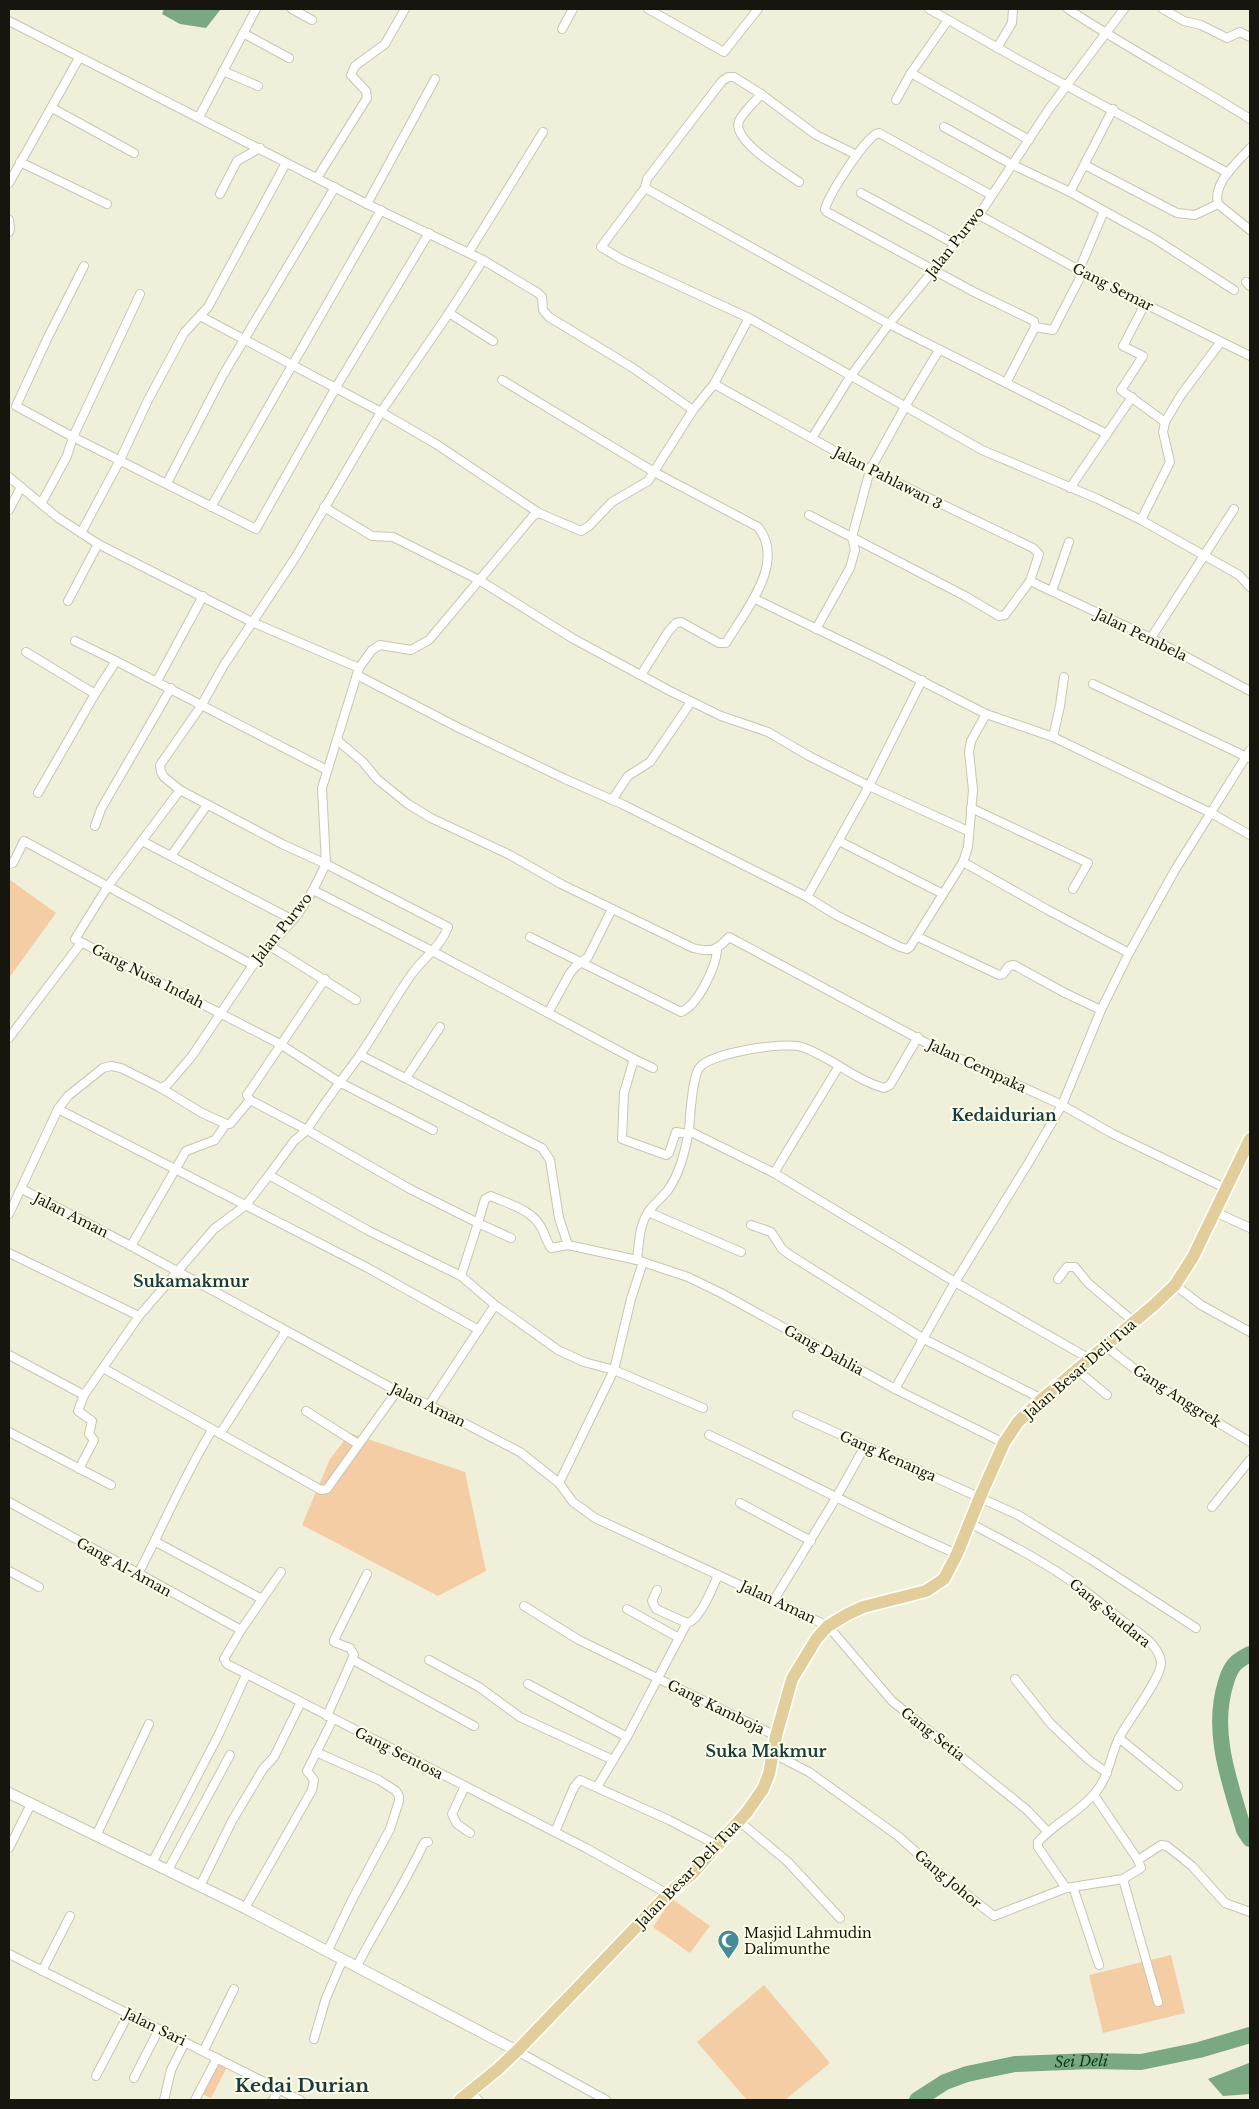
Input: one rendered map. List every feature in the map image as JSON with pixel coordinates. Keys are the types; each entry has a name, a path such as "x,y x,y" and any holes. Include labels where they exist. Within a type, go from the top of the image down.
{"main road":[{"name":"Jalan Besar Deli Tua","path":"460,2100 474,2096 668,1894 692,1874 739,1821 763,1789 769,1774 776,1736 792,1679 817,1638 828,1626 863,1607 920,1593 944,1579 958,1554 1004,1443 1018,1422 1042,1399 1175,1285 1193,1258 1250,1139"}],"street":[{"path":"199,117 256,9"},
{"path":"292,9 312,20"},
{"path":"318,178 367,98 366,91 351,76 351,71 385,44 405,9"},
{"path":"562,28 573,9"},
{"path":"648,9 724,52 758,9"},
{"path":"928,9 1228,173"},
{"path":"939,16 944,9"},
{"path":"997,48 1012,23 1014,9"},
{"path":"1068,9 1250,119"},
{"name":"Jalan Purwo","path":"812,438 850,377 889,324 979,215 1011,164 1066,86 1124,9"},
{"path":"1163,9 1227,38 1240,32 1250,38"},
{"path":"896,100 911,73 948,20"},
{"path":"9,21 367,204 469,252 538,293 542,297 543,310 549,317 634,368 693,410"},
{"path":"243,33 289,58"},
{"path":"9,183 79,58"},
{"path":"223,71 258,86"},
{"path":"911,73 1029,140"},
{"path":"857,155 816,135 761,94 734,77 725,79 647,179 645,188 601,247 621,259 748,318 850,377 906,405 982,450 1142,520 1244,579 1250,587"},
{"path":"367,204 435,79"},
{"path":"761,94 739,121 738,127 741,136 763,156 799,182"},
{"path":"52,108 134,153"},
{"path":"1070,192 1112,110"},
{"path":"944,127 1011,164 1070,192 1154,239 1234,290"},
{"path":"469,252 543,132"},
{"path":"991,195 882,134 873,134 857,155 826,204 826,211 974,292 1033,320 1035,326 1006,383"},
{"path":"220,194 237,161 260,148"},
{"path":"1218,204 1219,188 1228,173 1250,148"},
{"path":"20,162 107,204"},
{"path":"81,534 184,333 208,308 286,163"},
{"path":"1085,165 1177,213 1195,215 1218,204"},
{"path":"167,483 223,375 335,187"},
{"path":"645,188 889,324 1107,434"},
{"path":"861,194 955,244"},
{"path":"1218,204 1250,230"},
{"path":"211,507 381,210"},
{"path":"1035,326 1053,330 1081,271 1104,211"},
{"name":"Gang Semar","path":"979,215 1081,271 1220,343 1250,356"},
{"path":"9,220 9,232"},
{"path":"84,266 12,404 250,527 257,528 335,389 428,233"},
{"path":"79,1468 94,1440 89,1434 92,1420 78,1411 84,1395 139,1316 214,1228 246,1205 294,1141 306,1130 360,1055 417,966 434,952 447,929 447,926 326,864 282,844 180,790 164,778 160,765 201,706 224,665 295,558 381,412 483,260"},
{"path":"42,504 67,456 73,436 140,294"},
{"path":"1145,304 1123,346 1143,356 1121,390 1165,422"},
{"path":"449,313 493,341"},
{"path":"200,316 381,412 436,444 539,513 581,531 612,502 643,485 654,472 693,410 714,384 748,318"},
{"path":"1142,520 1170,462 1163,432 1165,422 1180,395 1220,343"},
{"path":"816,629 850,568 855,550 852,537 870,470 939,350"},
{"path":"502,380 654,472 758,527 763,533 767,546 767,563 755,599 724,644 681,622 674,624 641,675"},
{"name":"Jalan Pahlawan 3","path":"714,384 870,470 1038,551 1039,554 1030,581"},
{"path":"1070,488 1132,397"},
{"path":"9,477 32,498 81,534 98,544 252,622 301,641 502,749 612,800 807,897 836,915 907,949 918,937 963,862 968,846 973,783 969,752 972,741 986,714"},
{"path":"9,510 21,487"},
{"path":"324,507 372,536 393,537 479,580 572,638 691,702 721,716 762,730 869,786 968,831"},
{"path":"1150,638 1234,509"},
{"path":"326,864 322,788 358,672 372,650 380,645 411,650 429,640 533,516 539,513"},
{"path":"809,515 965,596 999,616 1005,615 1030,581"},
{"path":"1052,591 1069,542"},
{"path":"68,601 98,544"},
{"name":"Jalan Pembela","path":"1030,581 1150,638 1250,691"},
{"path":"157,681 203,596"},
{"path":"755,599 922,680 986,714 1052,737 1211,813 1250,835"},
{"path":"75,641 171,688 201,706 327,770"},
{"path":"26,652 95,694"},
{"path":"38,793 116,661"},
{"path":"1052,737 1060,706 1064,677"},
{"path":"807,897 869,786 922,680"},
{"path":"895,1389 955,1282 1062,1105 1101,1010 1129,953 1175,870 1249,755 1093,684"},
{"path":"95,826 101,808 171,688"},
{"path":"612,800 628,776 650,762 691,702"},
{"path":"337,740 363,762 377,779 408,804 431,818 510,855 612,909 694,948 708,951 717,950 715,962 705,984 688,1008 681,1012 583,961 530,937"},
{"path":"9,1038 78,941 108,886 180,790"},
{"path":"171,856 207,805"},
{"path":"971,808 1088,863 1073,889"},
{"path":"9,864 13,863 24,841 253,965"},
{"path":"839,841 943,894"},
{"path":"142,842 293,920"},
{"path":"963,862 1129,953"},
{"name":"Jalan Purwo","path":"161,1088 168,1084 192,1056 253,965 293,920 313,890 326,864"},
{"path":"313,890 653,1068"},
{"path":"548,1013 570,973 588,957 612,909"},
{"path":"918,937 998,975 1003,974 1008,966 1014,965 1101,1010"},
{"name":"Jalan Cempaka","path":"717,950 730,938 946,1052 1062,1105 1113,1134 1227,1189"},
{"name":"Gang Nusa Indah","path":"78,941 222,1013 280,1044 339,1082 433,1130"},
{"path":"270,946 356,1000"},
{"path":"325,979 280,1044 248,1094 248,1098 410,1189 510,1238"},
{"path":"406,1078 440,1027"},
{"path":"559,1483 614,1370 640,1261 643,1224 648,1212 667,1191 674,1180 681,1164 698,1070 702,1065 715,1059 764,1046 781,1044 803,1047 877,1085 887,1088 906,1060 918,1037"},
{"path":"360,1055 542,1148 550,1160 559,1218 568,1245"},
{"path":"634,1059 624,1093 622,1138 666,1155 669,1153 676,1132 688,1132 774,1173 955,1282 1090,1359"},
{"path":"9,1213 58,1110 68,1096 103,1068 111,1066 121,1068 161,1088 202,1113 226,1124 230,1124 235,1120 250,1100"},
{"path":"774,1173 839,1066"},
{"path":"58,1110 366,1267 479,1330"},
{"path":"131,1246 188,1149 215,1140 226,1124"},
{"path":"269,1175 369,1231 461,1276 495,1305 558,1350 584,1362 614,1370 703,1408"},
{"name":"Jalan Aman","path":"22,1189 178,1271 397,1391 429,1405 520,1452 559,1483 573,1502 595,1518 828,1626"},
{"name":"Gang Dahlia","path":"478,1223 485,1198 491,1196 530,1213 541,1228 543,1236 551,1248 568,1245 640,1261 688,1277 721,1292 895,1389 1004,1443"},
{"path":"648,1212 741,1252"},
{"path":"1214,1212 1250,1228"},
{"path":"461,1276 478,1223"},
{"path":"751,1225 771,1232 782,1249 790,1255 924,1339 1042,1399"},
{"path":"9,1253 139,1316"},
{"path":"1058,1279 1067,1267 1075,1267 1088,1283 1134,1322"},
{"path":"1175,1285 1201,1305 1250,1332"},
{"path":"429,1405 495,1305"},
{"path":"220,1434 286,1331"},
{"name":"Gang Anggrek","path":"1106,1346 1125,1362 1173,1395 1250,1442"},
{"path":"9,1355 84,1395"},
{"path":"103,1368 320,1490 327,1489 358,1444 379,1419 397,1391"},
{"path":"1077,1370 1108,1395"},
{"path":"306,1411 358,1444"},
{"name":"Gang Kenanga","path":"797,1414 980,1497 1048,1532 1196,1628"},
{"path":"138,1574 156,1542 174,1498 212,1430"},
{"path":"9,1432 111,1485"},
{"path":"709,1435 776,1466 836,1498 958,1554"},
{"path":"774,1600 865,1446"},
{"path":"1212,1507 1250,1460"},
{"name":"Gang Al-Aman","path":"9,1502 241,1630"},
{"path":"740,1503 810,1541"},
{"name":"Gang Saudara","path":"970,1523 1041,1561 1076,1584 1146,1639 1158,1651 1161,1664 1158,1676 1119,1738 1107,1773 1094,1794 1048,1832"},
{"path":"156,1542 262,1599"},
{"path":"9,1571 40,1587"},
{"name":"Gang Sentosa","path":"281,1572 241,1630 224,1660 227,1664 586,1848 668,1894"},
{"path":"245,1908 312,1790 314,1780 308,1771 354,1655 350,1648 334,1641 367,1574"},
{"path":"598,1787 627,1737 656,1678 687,1623 696,1618 718,1575"},
{"path":"657,1590 652,1601 656,1609 687,1623"},
{"name":"Gang Kamboja","path":"524,1606 579,1640 776,1736"},
{"path":"627,1609 679,1638"},
{"name":"Gang Setia","path":"828,1626 892,1701 1027,1810 1048,1832"},
{"path":"353,1660 474,1726"},
{"path":"429,1660 479,1687 520,1717 613,1760"},
{"path":"152,1863 218,1736 246,1675"},
{"path":"1015,1679 1051,1724 1089,1760 1107,1773"},
{"path":"528,1684 627,1737"},
{"path":"200,1886 232,1821 263,1769 274,1757 301,1702"},
{"path":"96,1836 149,1724"},
{"path":"1119,1738 1178,1786"},
{"path":"316,1752 379,1780 396,1790 399,1796 394,1821 328,1950"},
{"path":"168,1870 230,1754"},
{"name":"Gang Johor","path":"774,1754 809,1772 898,1836 991,1915 997,1916 1070,1887 1123,1879 1142,1868 1138,1860"},
{"path":"555,1832 578,1781 583,1781 669,1820 717,1845"},
{"path":"465,1786 452,1814 455,1822 470,1832"},
{"path":"9,1793 328,1950 606,2100"},
{"path":"1094,1794 1138,1860 1161,1845 1174,1849 1192,1866 1225,1904 1250,1912"},
{"path":"9,1848 31,1804"},
{"path":"739,1821 788,1862 819,1893 840,1918"},
{"path":"1048,1832 1038,1842 1038,1847 1070,1887 1099,1965"},
{"path":"357,1966 377,1928 396,1898 423,1845 425,1842 428,1842"},
{"path":"1123,1879 1158,2002"},
{"path":"42,1971 70,1916"},
{"name":"Jalan Sari","path":"9,1954 128,2015 204,2050 300,2100"},
{"path":"314,2039 326,1998 343,1959"},
{"path":"204,2050 234,1989"},
{"path":"96,2076 128,2015"},
{"path":"134,2078 159,2029"},
{"path":"164,2100 172,2070 185,2042"},
{"path":"195,2100 217,2058"},
{"path":"273,2100 279,2089"}],"shaded area":[{"path":"164,9 221,9 206,28 180,24 162,14"},
{"path":"9,879 56,913 9,978"},
{"path":"350,1433 465,1472 486,1571 438,1596 302,1525 330,1459"},
{"path":"672,1899 710,1926 690,1953 653,1927"},
{"path":"1171,1955 1185,2013 1103,2033 1089,1975"},
{"path":"764,1985 830,2063 785,2100 747,2100 697,2042"},
{"path":"216,2061 227,2067 211,2098 200,2093"},
{"path":"1249,2063 1250,2094 1223,2096 1208,2079"}],"waterway":[{"name":"Sei Deli","path":"1250,1654 1237,1662 1229,1674 1222,1701 1220,1720 1221,1738 1228,1776 1244,1830 1250,1839"},
{"name":"Sei Deli","path":"917,2100 945,2082 967,2074 1015,2064 1092,2061 1141,2062 1199,2050 1250,2035"}],"place":[{"name":"Masjid Lahmudin Dalimunthe","path":"728,1960"}],"district":[{"name":"Kedaidurian","path":"1004,1115"},
{"name":"Sukamakmur","path":"191,1281"},
{"name":"Suka Makmur","path":"766,1751"},
{"name":"Kedai Durian","path":"302,2085"}]}
